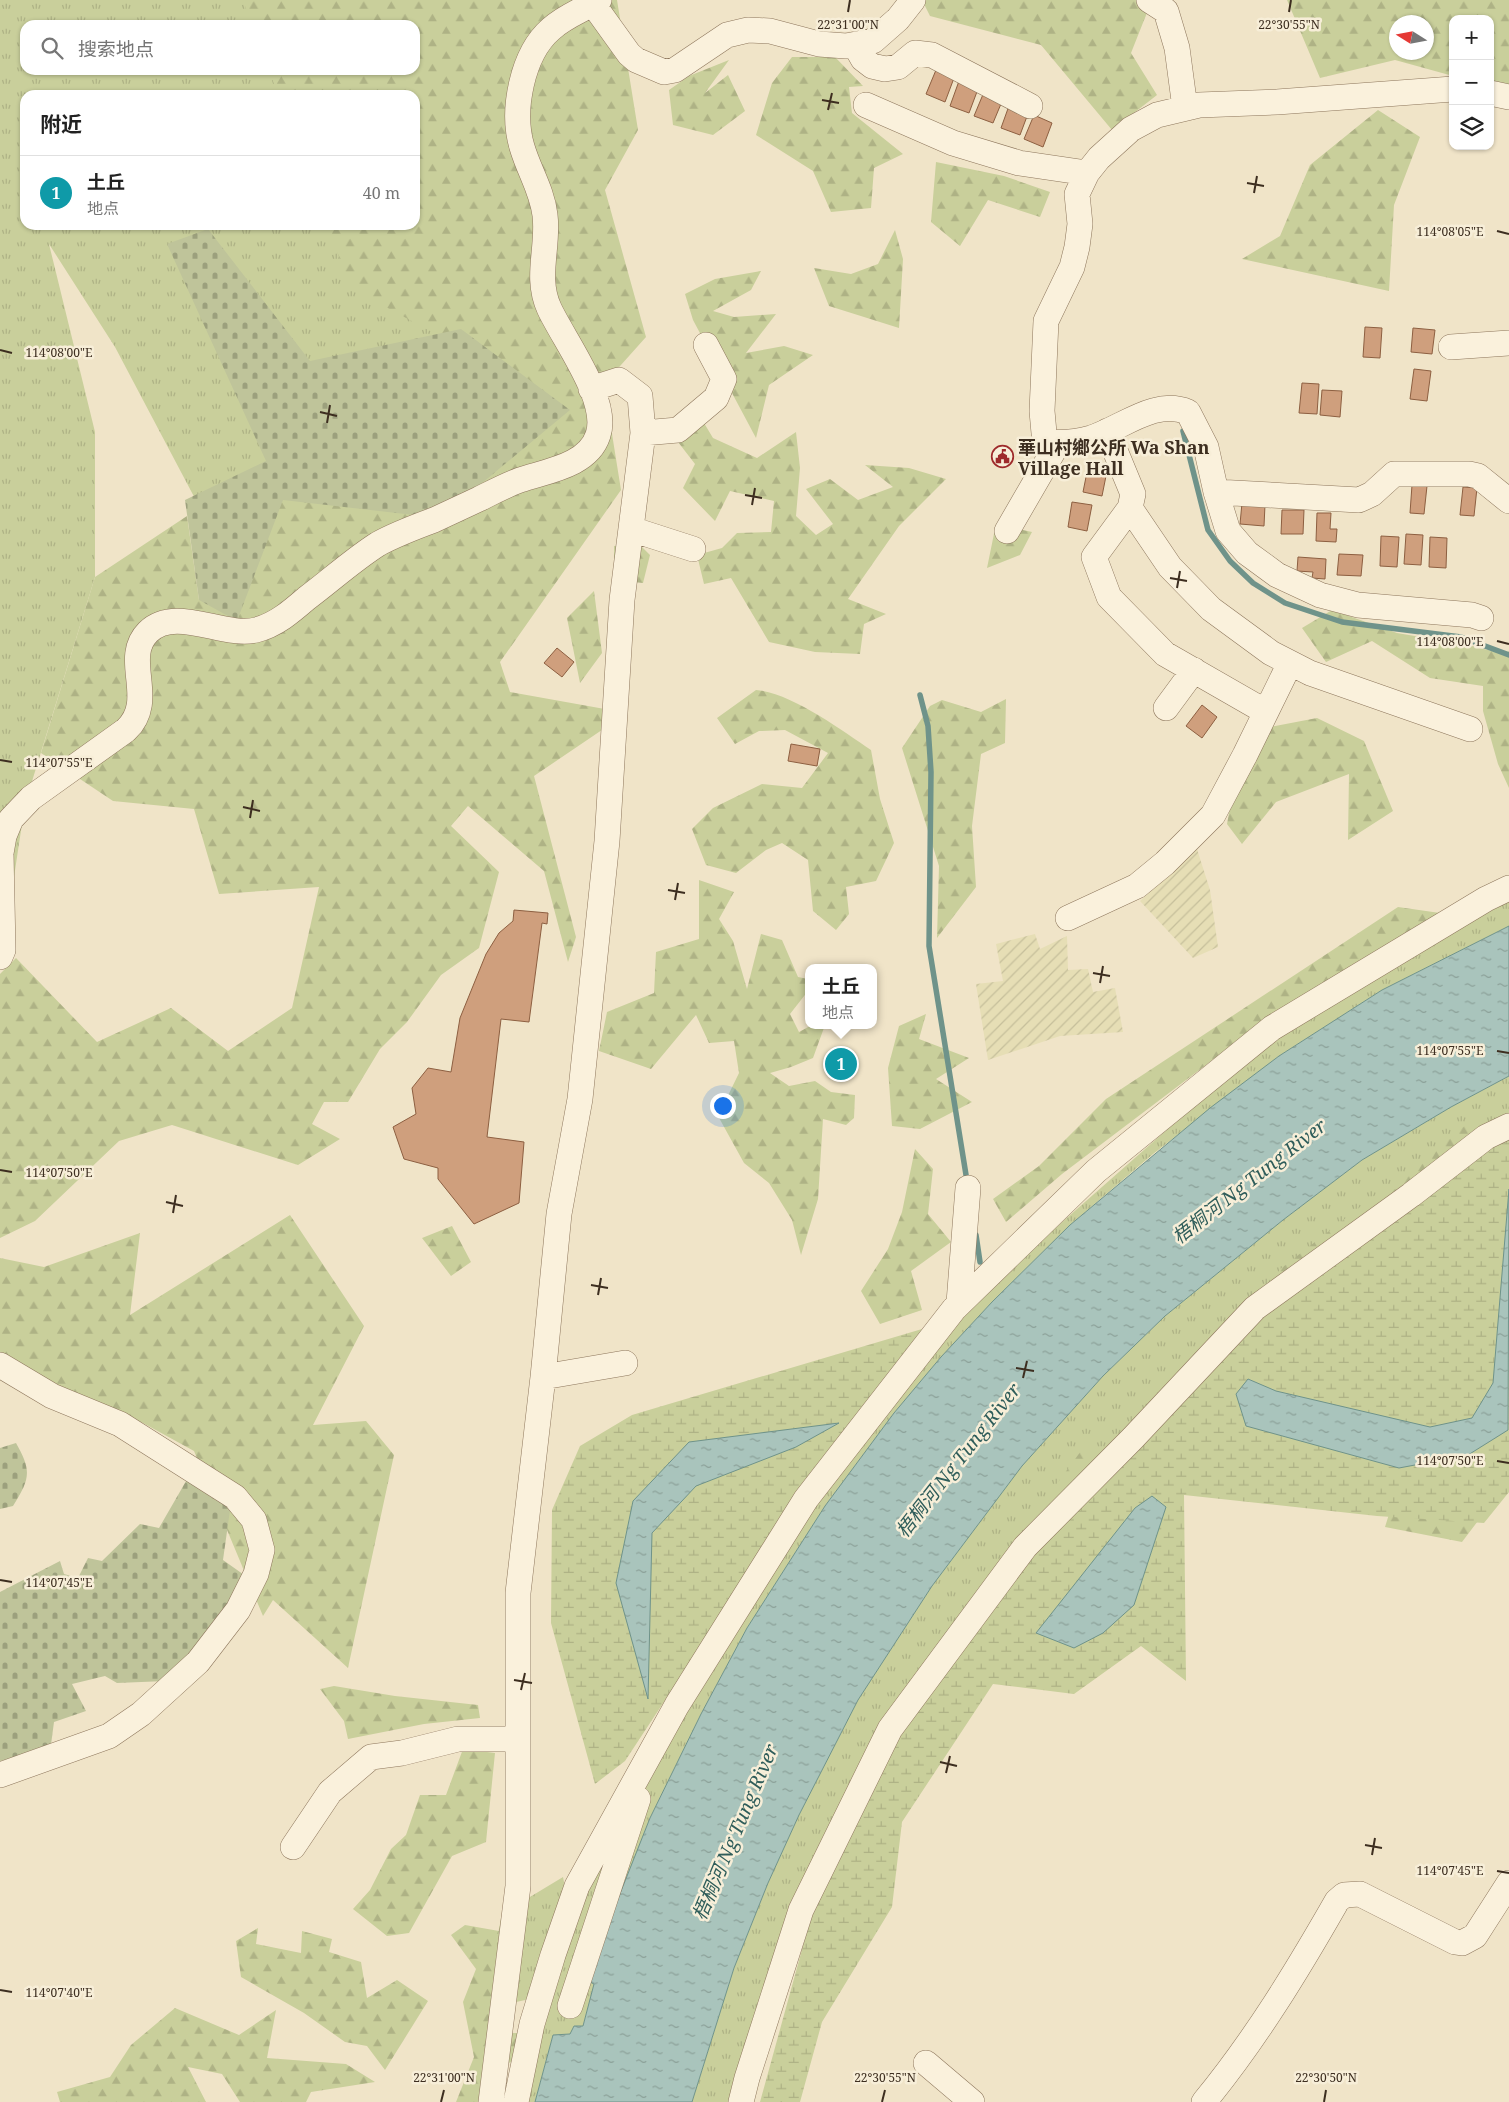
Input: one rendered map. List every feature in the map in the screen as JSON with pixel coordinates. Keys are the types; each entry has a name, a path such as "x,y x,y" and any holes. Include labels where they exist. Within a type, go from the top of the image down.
{"street":[{"path":"0,958 3,950 1,852 7,827 22,806 126,730 136,719 140,699 138,650 147,632 164,623 180,621 241,632 262,628 287,614 362,556 389,538 447,514 520,480 579,459 594,443 600,428 598,410 591,389 581,365 551,313 542,287 546,234 545,215 539,187 520,141 517,110 523,82 539,42 549,30 565,18 596,2 629,54 636,60 664,72 675,70 727,35 748,30 770,31 819,44 846,46 873,41 898,19 913,0"},
{"path":"1149,0 1166,11 1176,48 1185,108"},
{"path":"855,45 863,59 872,66 885,68 898,67 915,53 932,55 1030,106"},
{"path":"1449,89 1277,102 1199,105 1158,115 1131,129 1099,158 1086,173 1077,194 1080,224 1078,247 1072,267 1046,321 1042,411 1044,433 1048,442 1058,443 1090,438 1153,410 1178,408 1188,412 1206,448 1216,492 1228,531 1247,553 1276,574 1320,595 1358,605 1472,615 1481,618"},
{"path":"1494,95 1509,97"},
{"path":"866,105 953,143 1018,163 1086,173"},
{"path":"1451,347 1509,343"},
{"path":"643,433 678,430 716,398 724,379 706,345"},
{"path":"491,2102 518,1886 518,1593 543,1377 559,1214 580,1099 607,841 622,600 643,433 640,396 619,380 591,389"},
{"path":"1106,431 1133,494 1130,508 1094,557 1109,597 1165,654 1266,712"},
{"path":"1007,531 1058,443"},
{"path":"1216,492 1359,500 1372,494 1394,474 1469,474 1478,476 1509,501"},
{"path":"1130,508 1170,567 1211,609 1271,653 1310,673 1470,729"},
{"path":"631,529 693,549"},
{"path":"1068,918 1137,886 1165,863 1212,815 1290,663"},
{"path":"1166,708 1194,670"},
{"path":"516,2102 532,2024 577,1886 677,1705 806,1499 959,1304 1096,1171 1272,1028 1509,888"},
{"path":"741,2102 801,1910 890,1729 1025,1547 1133,1438 1255,1308 1411,1195 1486,1137 1509,1126"},
{"path":"959,1304 968,1188"},
{"path":"543,1377 625,1363"},
{"path":"0,1365 52,1396 120,1424 234,1497 254,1520 262,1550 256,1574 238,1610 198,1662 141,1714 109,1736 0,1775"},
{"path":"293,1847 330,1792 371,1757 402,1753 458,1739 518,1739"},
{"path":"570,2006 655,1745"},
{"path":"1204,2102 1255,2035 1304,1959 1337,1901 1344,1895 1360,1894 1456,1942 1462,1943 1475,1936 1509,1883"},
{"path":"926,2063 972,2102"}],"shaded area":[{"path":"1197,849 1210,890 1218,947 1193,958 1140,901"},
{"path":"1035,934 1040,949 1067,936 1068,970 1088,969 1093,992 1115,988 1123,1032 1060,1036 988,1060 976,984 1003,981 996,944"}],"green space":[{"path":"0,0 244,0 254,20 20,20 20,75 280,75 288,90 20,90 20,230 342,230 469,323 200,508 115,347 49,244 95,432 95,577 25,804 3,950 0,955"},
{"path":"243,0 617,0 638,130 605,190 646,337 604,384 621,490 500,662 510,692 627,713 534,776 576,937 568,962 544,871 468,806 451,826 499,872 479,948 441,975 407,1022 380,1049 348,1102 324,1102 312,1124 340,1139 298,1165 172,1125 119,1141 35,1221 0,1238 0,974 16,958 97,1042 171,1008 228,1051 292,1008 319,887 219,894 194,809 113,801 41,753 95,577 187,516 199,600 274,497 555,399 351,288 329,230 420,230 420,90 276,90 271,75 420,75 420,20 250,20"},
{"path":"922,0 1152,0 1131,53 1157,95 1112,130 1041,45 930,16"},
{"path":"1287,0 1509,0 1509,91 1494,87 1494,15 1449,15 1449,75 1395,60 1320,78"},
{"path":"792,57 835,57 863,86 849,87 852,113 903,154 874,168 871,208 831,212 813,171 756,135 772,83"},
{"path":"729,60 705,93 728,75 745,111 713,135 673,125 669,90 689,76"},
{"path":"1378,110 1420,137 1394,205 1389,291 1242,259 1280,236 1310,165"},
{"path":"936,162 1004,176 1050,192 1040,217 988,200 960,246 931,222"},
{"path":"209,230 310,361 461,329 570,410 440,518 283,500 237,621 199,600 185,500 266,461 167,244"},
{"path":"895,230 903,259 899,328 829,306 814,268 851,274 878,264"},
{"path":"761,271 751,290 713,311 734,317 776,314 746,353 784,346 813,355 769,385 756,438 693,320 685,294 715,279"},
{"path":"698,413 713,438 757,458 796,432 800,468 796,516 816,535 833,524 806,489 830,479 858,500 893,487 865,465 909,468 946,479 899,526 848,599 886,614 864,624 860,654 815,652 769,642 731,578 704,584 697,555 722,548 737,533 771,532 774,501 730,491 715,521 683,488 695,464 668,429"},
{"path":"996,524 1032,532 1020,555 987,568"},
{"path":"640,545 650,555 643,583 614,580 614,546"},
{"path":"594,591 602,653 580,683 567,618"},
{"path":"1332,610 1397,633 1468,645 1504,654 1509,651 1509,788 1498,764 1483,711 1483,686 1430,678 1372,641 1326,662 1302,628"},
{"path":"756,690 770,692 800,705 871,750 880,799 894,843 876,881 846,887 849,914 836,930 813,911 808,860 782,843 766,850 736,873 706,865 692,829 713,808 762,784 802,788 828,753 785,730 759,731 735,744 717,718"},
{"path":"1006,699 1005,743 981,754 972,826 976,887 937,938 939,866 902,748 930,706 942,700 981,712"},
{"path":"1317,718 1364,741 1393,811 1348,840 1349,774 1276,802 1242,844 1227,824 1244,732"},
{"path":"699,880 734,892 719,919 733,941 747,989 761,934 782,940 798,977 805,978 805,995 790,1014 799,1032 805,1029 824,1029 813,1058 770,1073 789,1086 815,1081 831,1092 855,1095 854,1118 846,1125 823,1119 818,1199 801,1255 792,1220 769,1183 744,1163 718,1116 739,1073 734,1041 709,1043 696,1015 651,1069 599,1051 607,1012 654,993 656,952 699,939"},
{"path":"1509,894 1509,926 1382,990 1279,1056 1153,1154 1070,1225 992,1302 941,1357 894,1413 825,1506 747,1628 701,1714 650,1818 589,1981 594,1984 583,2026 571,2034 553,2035 535,2102 525,2102 554,1971 604,1847 728,1637 829,1483 968,1305 1271,1038"},
{"path":"1398,907 1440,913 1227,1049 1062,1174 1006,1222 993,1199 1039,1166 1106,1099"},
{"path":"926,1014 919,1039 969,1058 936,1079 972,1102 920,1129 892,1126 888,1068 899,1026"},
{"path":"1509,1076 1509,1119 882,1729 738,2102 692,2102 734,1968 768,1883 799,1815 858,1700 932,1586 1022,1466 1103,1376 1165,1316 1283,1220 1362,1160 1451,1107"},
{"path":"1472,1120 1491,1159 1281,1311 1279,1270"},
{"path":"1509,1138 1509,1492 1484,1523 1377,1516 1184,1495 1186,1681 1141,1646 1074,1694 993,1684 902,1822 892,1907 822,2022 800,2102 760,2102 811,1917 897,1731 1049,1533 1246,1324 1469,1160"},
{"path":"915,1149 933,1169 928,1214 951,1242 911,1271 922,1310 880,1324 861,1291 888,1249 902,1212"},
{"path":"290,1215 364,1326 313,1425 366,1421 394,1455 348,1668 273,1600 263,1616 194,1451 143,1423 52,1396 0,1373 0,1258 44,1267 140,1233 130,1315"},
{"path":"452,1226 471,1262 451,1276 422,1238"},
{"path":"922,1329 733,1597 625,1761 595,1784 551,1623 552,1510 580,1446 632,1415"},
{"path":"16,1443 27,1468 26,1482 13,1506 0,1509 0,1448"},
{"path":"1094,1447 1141,1485 1081,1517 1047,1497 1081,1451"},
{"path":"189,1476 231,1503 223,1560 247,1577 216,1627 166,1681 117,1683 105,1676 72,1684 86,1711 54,1722 50,1752 0,1761 0,1592 60,1561 64,1574 78,1578 88,1558 102,1561 140,1524 159,1528"},
{"path":"1509,1480 1462,1542 1385,1527 1395,1495"},
{"path":"334,1686 395,1696 478,1705 480,1718 424,1724 348,1739 344,1721 320,1689"},
{"path":"463,1749 495,1753 486,1842 452,1856 409,1933 387,1936 353,1909 370,1890 391,1849 406,1835 420,1795 446,1795"},
{"path":"563,1877 567,1897 538,1960 538,1975 530,1999 492,2007 492,1963 502,1914"},
{"path":"465,1925 499,1931 492,1982 494,2033 521,2033 517,2059 501,2067 497,2102 456,2102 474,2057 463,2002 476,1969 451,1935"},
{"path":"258,1928 256,1944 301,1953 302,1931 332,1939 329,1952 361,1962 367,1998 397,1980 428,2001 385,2070 367,2046 345,2042 304,2013 241,1977 236,1941"},
{"path":"175,2008 239,2035 276,2010 267,2058 346,2064 375,2082 311,2092 306,2102 240,2102 222,2074 188,2067 206,2102 60,2102 57,2092 110,2077 131,2045"}],"water":[{"name":"梧桐河 Ng Tung River","path":"1509,926 1509,1076 1451,1107 1362,1160 1283,1220 1165,1316 1103,1376 1022,1466 932,1586 858,1700 799,1815 768,1883 734,1968 692,2102 535,2102 553,2035 570,2034 574,2026 583,2026 594,1984 588,1981 610,1919 650,1818 701,1714 747,1628 825,1506 894,1413 941,1357 992,1302 1070,1225 1210,1108 1279,1056 1382,990"},
{"path":"1509,1189 1508,1430 1468,1455 1399,1468 1246,1426 1236,1394 1248,1379 1276,1391 1430,1427 1472,1418 1493,1383"},
{"path":"839,1423 796,1447 696,1486 652,1533 648,1699 616,1583 633,1501 689,1442"},
{"path":"1152,1496 1166,1507 1134,1605 1103,1633 1074,1648 1036,1633 1135,1508"}],"building":[{"path":"936,70 954,78 945,102 926,94"},
{"path":"959,81 978,89 969,113 950,106"},
{"path":"984,92 1003,99 993,123 974,116"},
{"path":"1010,103 1029,111 1020,135 1001,128"},
{"path":"1034,115 1052,123 1043,147 1024,139"},
{"path":"1365,327 1382,328 1380,358 1363,357"},
{"path":"1413,328 1435,330 1432,354 1411,352"},
{"path":"1414,369 1431,371 1427,401 1410,399"},
{"path":"1302,383 1319,384 1317,414 1299,413"},
{"path":"1322,390 1342,391 1340,417 1320,415"},
{"path":"1088,467 1107,471 1102,496 1083,492"},
{"path":"1412,485 1427,486 1424,514 1410,513"},
{"path":"1463,487 1477,488 1474,516 1460,515"},
{"path":"1072,502 1092,505 1087,531 1068,527"},
{"path":"1242,503 1265,505 1264,526 1240,524"},
{"path":"1282,510 1304,510 1303,534 1281,534"},
{"path":"1317,513 1331,513 1330,529 1337,529 1336,542 1316,541"},
{"path":"1406,534 1423,535 1421,565 1404,564"},
{"path":"1381,536 1399,537 1397,567 1380,566"},
{"path":"1430,537 1447,538 1446,568 1429,567"},
{"path":"1339,554 1363,555 1361,576 1337,575"},
{"path":"1298,557 1326,559 1325,579 1312,578 1313,572 1297,571"},
{"path":"557,648 574,662 562,677 544,663"},
{"path":"1202,705 1217,717 1202,738 1186,726"},
{"path":"791,744 820,749 817,766 788,761"},
{"path":"514,910 548,913 547,924 542,923 529,1022 501,1019 487,1137 524,1142 519,1203 474,1224 438,1179 438,1168 404,1159 393,1127 416,1114 412,1088 428,1068 451,1072 460,1018 486,954 499,933 513,921"},
{"path":"834,1049 853,1054 847,1079 828,1075"}],"waterway":[{"path":"1183,431 1208,530 1230,561 1253,583 1285,603 1342,622 1461,637 1509,655"},
{"path":"920,695 928,726 931,772 929,946 967,1181"},
{"path":"976,1235 980,1262"}],"place":[{"name":"華山村鄉公所 Wa Shan Village Hall","path":"1002,457"},
{"name":"土丘","path":"841,1064"}]}
